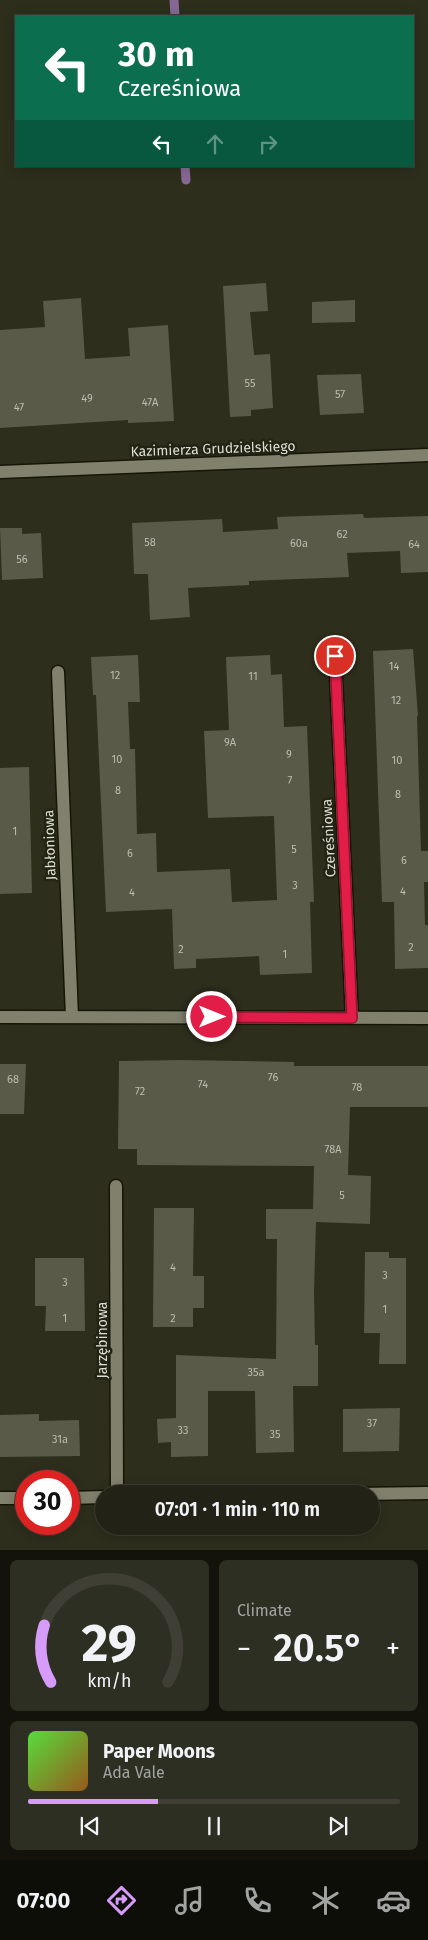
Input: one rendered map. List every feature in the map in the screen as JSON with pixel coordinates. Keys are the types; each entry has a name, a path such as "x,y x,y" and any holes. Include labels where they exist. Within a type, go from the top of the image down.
{"street":[{"name":"Kazimierza Grudzielskiego","path":"0,472 428,455"},
{"name":"Czereśniowa","path":"335,656 352,1018"},
{"name":"Jabłoniowa","path":"58,672 72,1017"},
{"path":"0,1017 428,1018"},
{"name":"Jarzębinowa","path":"116,1186 117,1485"},
{"path":"380,1494 428,1493"},
{"path":"80,1498 95,1497"},
{"path":"0,1498 15,1498"}],"building":[{"path":"266,283 268,311 250,312 254,355 270,354 273,408 251,410 251,416 230,417 223,286"},
{"path":"81,298 85,359 130,356 128,328 168,325 174,421 128,423 128,420 0,428 0,330 45,327 43,301"},
{"path":"355,300 355,322 312,323 312,302"},
{"path":"361,374 364,413 320,415 317,375"},
{"path":"363,514 364,518 428,516 428,572 401,573 400,551 347,553 349,577 249,581 249,585 188,588 190,617 150,620 148,574 134,574 132,523 222,519 223,532 278,529 277,517"},
{"path":"0,528 22,528 22,534 41,533 43,578 2,580"},
{"path":"413,649 418,716 421,851 428,851 428,882 424,882 425,925 428,925 428,968 395,969 394,902 382,902 373,651"},
{"path":"138,655 140,702 128,702 130,749 135,749 137,834 156,833 157,872 230,869 232,902 277,900 274,816 208,818 204,731 229,730 226,657 270,655 271,675 282,674 284,727 307,726 314,902 310,902 312,973 260,975 259,956 196,959 196,968 174,969 172,909 106,912 96,695 93,695 91,657"},
{"path":"29,767 32,893 0,894 0,768"},
{"path":"119,1061 294,1062 294,1066 428,1066 428,1107 350,1107 348,1175 371,1176 370,1224 316,1222 314,1292 315,1345 318,1345 318,1386 293,1386 294,1452 256,1453 255,1391 208,1391 208,1456 171,1457 171,1442 158,1443 157,1419 176,1418 176,1355 276,1359 277,1239 266,1239 266,1209 313,1209 314,1166 137,1165 137,1149 118,1149"},
{"path":"0,1064 26,1064 24,1114 0,1114"},
{"path":"154,1208 194,1208 193,1276 204,1276 204,1308 193,1308 193,1327 153,1327"},
{"path":"365,1252 389,1252 389,1258 406,1258 406,1364 379,1364 380,1333 364,1333"},
{"path":"35,1258 84,1258 85,1331 45,1331 46,1306 35,1306"},
{"path":"400,1408 399,1451 343,1452 343,1409"},
{"path":"39,1414 39,1421 79,1420 80,1456 0,1457 0,1415"}],"waterway":[{"path":"174,0 175,15"},
{"path":"185,167 186,180"}],"route":[{"path":"212,1017 352,1018 335,656"}]}
